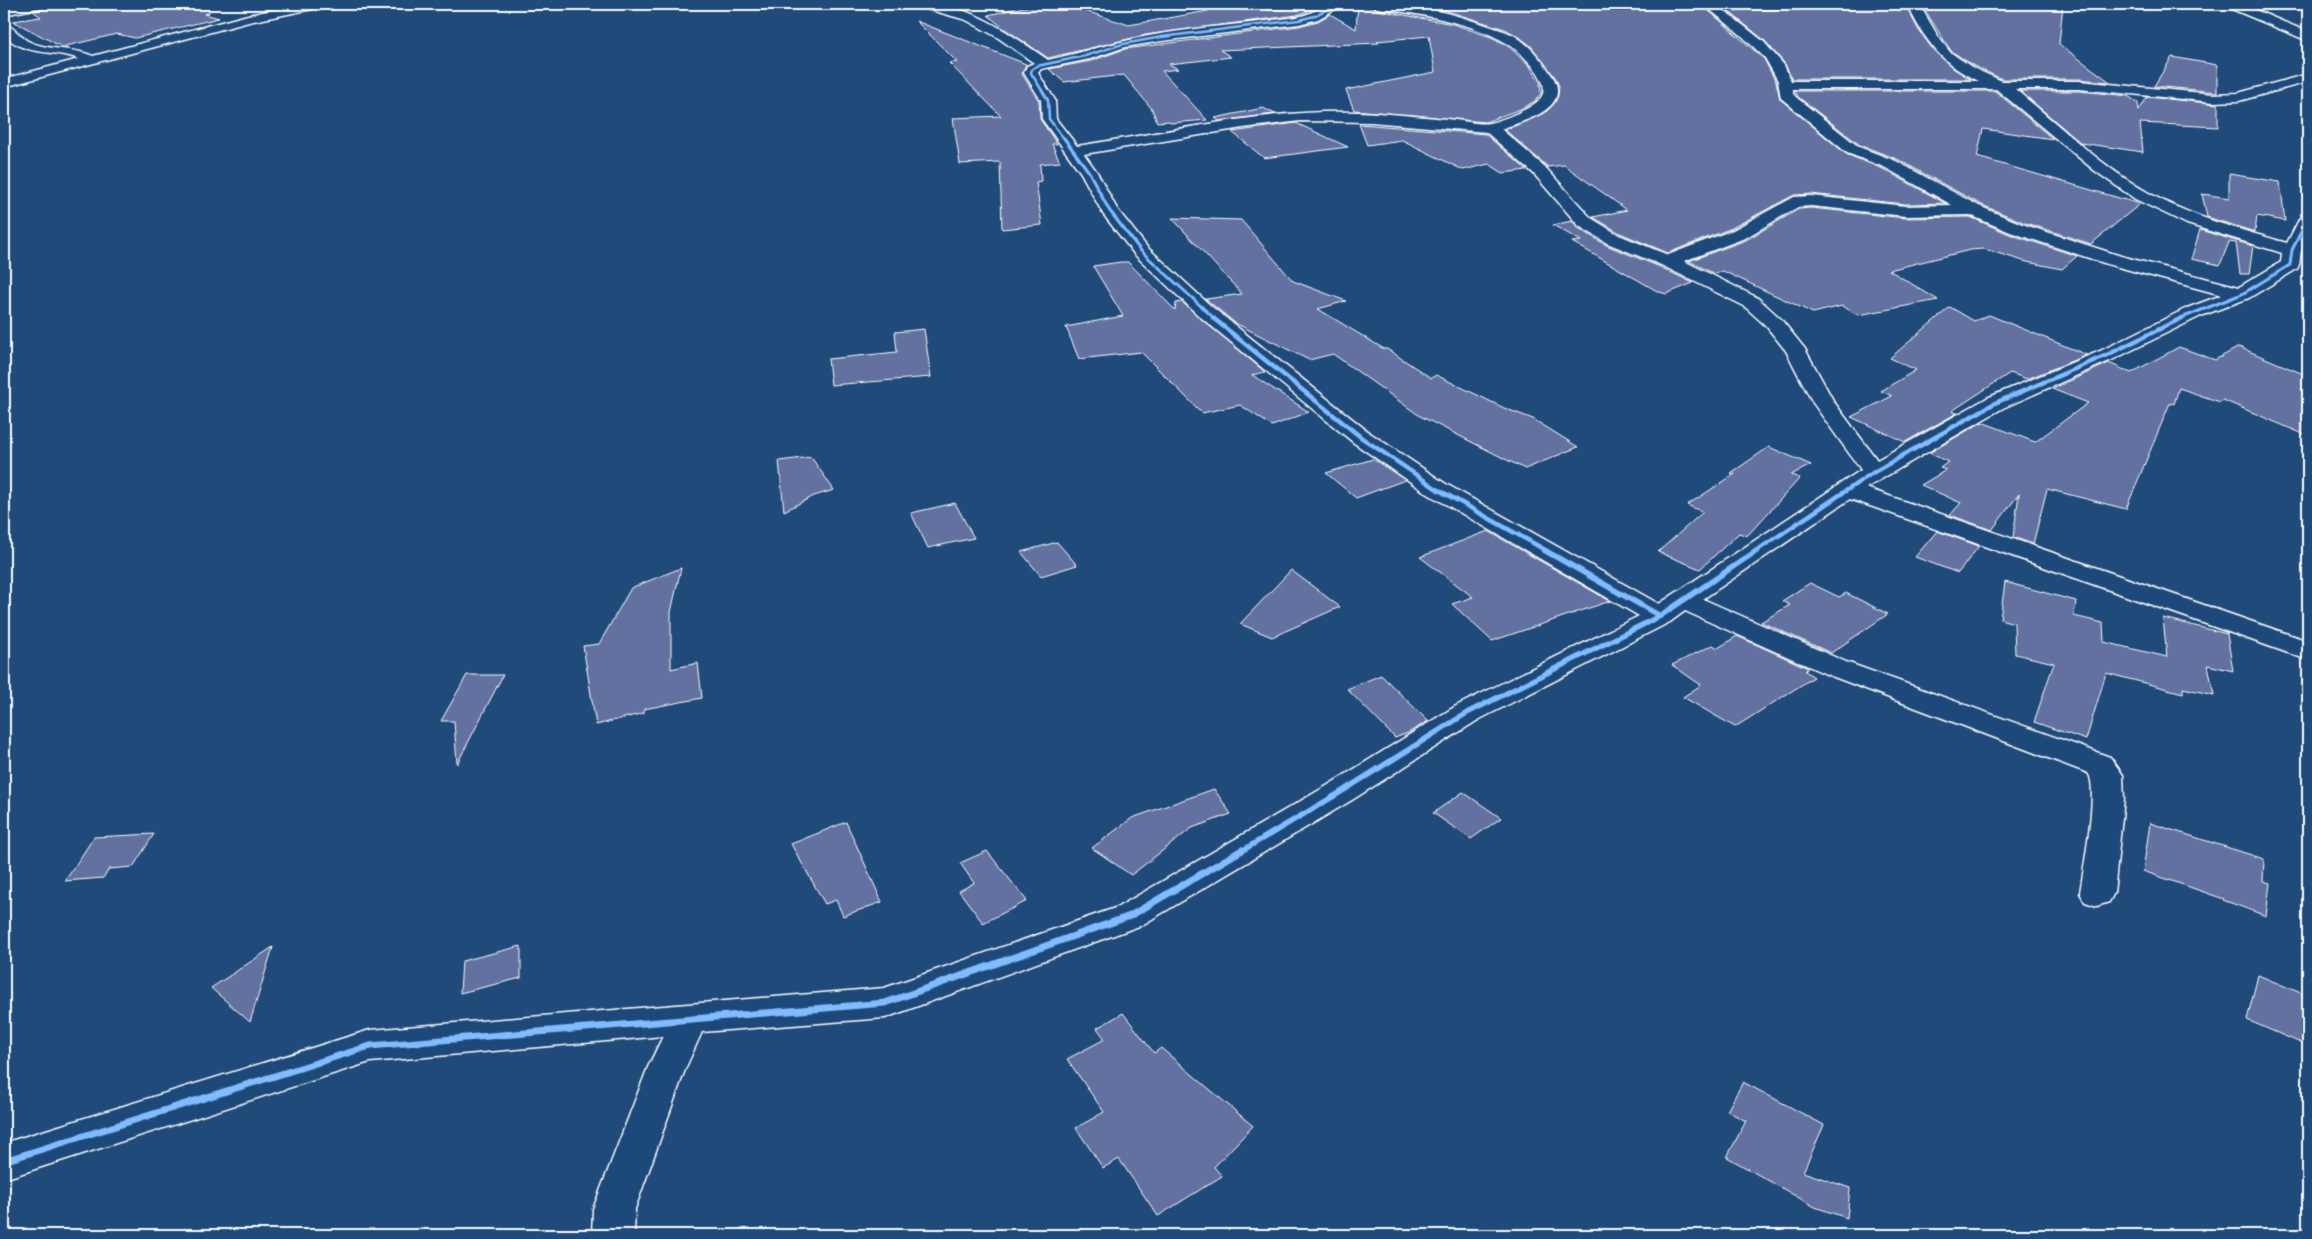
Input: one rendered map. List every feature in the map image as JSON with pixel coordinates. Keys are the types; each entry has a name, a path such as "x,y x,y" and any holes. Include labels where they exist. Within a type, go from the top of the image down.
{"street":[{"path":"4,11 39,4"},
{"path":"4,83 248,19 318,4"},
{"path":"924,4 970,17 1002,34 1045,64"},
{"path":"1338,4 1319,14 1299,20 1162,37 1123,44 1096,53 1045,64 1032,69 1031,74 1048,96 1051,110 1049,119 1089,172 1109,210 1141,251 1205,311 1285,377 1362,438 1437,489 1672,608 2099,765 2107,776 2108,799 2097,893"},
{"path":"1074,151 1129,144 1179,132 1300,117 1362,116 1490,128 1534,111 1545,103 1551,93 1550,82 1536,62 1516,42 1504,36 1434,12 1377,4"},
{"path":"1709,4 1759,44 1779,67 1787,85 1786,95 1853,150 1890,164 1973,210 2016,228 2114,260 2242,294"},
{"path":"1913,4 1930,39 1945,56 1963,69 2001,85 2116,179 2162,206 2296,262"},
{"path":"2231,4 2308,37"},
{"path":"4,28 18,43 36,49 83,56 90,61"},
{"path":"1787,85 2079,86 2213,98 2239,97 2308,78"},
{"path":"1490,128 1539,170 1585,222 1613,239 1668,262 1751,302 1774,322 1795,349 1824,403 1874,472"},
{"path":"1668,262 1739,234 1794,202 1810,201 1905,211 1973,210"},
{"path":"4,1161 370,1046 885,1003 1130,916 1341,792 1467,713 1672,608 1874,472 1995,403 2107,355 2194,312 2242,294 2296,262 2308,218"},
{"path":"1848,490 2308,651"},
{"path":"613,1235 614,1209 667,1067 690,1018"}],"building":[{"path":"77,4 208,4 209,13 204,14 219,18 135,38 117,34 62,47 13,21 41,17 33,11"},
{"path":"1037,4 1064,4 1129,25 1208,11 1203,7 1256,4 1269,10 1318,7 1297,15 1145,35 1048,58 1002,27 988,15"},
{"path":"1358,4 1369,4 1377,10 1453,24 1491,37 1508,46 1529,65 1540,82 1541,93 1535,101 1523,108 1485,122 1354,110 1346,90 1435,72 1429,36 1377,41 1379,43 1220,50 1231,57 1169,64 1178,69 1162,71 1207,120 1171,123 1169,121 1157,122 1152,109 1124,75 1064,82 1049,69 1091,61 1125,49 1299,26 1318,21 1330,14 1356,29"},
{"path":"1411,4 1701,4 1764,59 1776,82 1780,99 1846,154 1883,169 1945,203 1905,204 1811,194 1794,195 1732,228 1668,253 1620,233 1593,217 1627,210 1564,165 1548,167 1505,130 1545,113 1554,104 1558,96 1559,86 1555,77 1531,46 1505,29 1444,10"},
{"path":"1799,4 1905,4 1918,29 1934,51 1954,69 1971,79 1792,79 1785,64 1764,40 1727,10 1804,9"},
{"path":"1921,4 2063,4 2059,44 2110,82 2079,79 2002,79 1974,66 1951,51"},
{"path":"916,21 1026,64 1022,74 1039,101 1040,119 1057,144 1052,144 1060,162 1040,164 1041,181 1036,182 1042,225 1002,229 1000,162 960,164 953,118 1001,116 949,63 957,62"},
{"path":"2172,57 2217,65 2217,92 2154,86"},
{"path":"1795,91 1995,91 2053,139 1983,129 1977,157 2140,204 2091,244 2023,222 1980,204 1897,159 1860,145 1798,97"},
{"path":"2020,91 2079,91 2128,96 2138,103 2139,111 2147,97 2218,104 2218,127 2140,123 2143,152 2081,143"},
{"path":"1263,108 1275,114 1219,121 1215,118"},
{"path":"1296,123 1348,147 1264,158 1232,132"},
{"path":"1359,124 1485,134 1527,170 1503,173 1489,164 1463,170 1402,140 1367,145"},
{"path":"2229,174 2280,182 2285,221 2257,216 2255,232 2207,217 2202,194 2229,198"},
{"path":"1811,208 1905,218 1970,217 2009,234 2077,256 2062,269 2027,262 1984,249 1970,250 1889,270 1938,300 1858,315 1842,306 1813,313 1723,271 1715,274 1689,261 1746,240 1799,209"},
{"path":"1172,218 1241,220 1293,281 1346,301 1318,309 1384,349 1387,349 1431,378 1436,375 1504,408 1533,419 1578,447 1525,469 1420,416 1333,354 1309,360 1235,323 1206,299 1242,294"},
{"path":"1572,221 1578,228 1606,245 1693,283 1666,294 1657,291 1572,242 1581,241 1553,225"},
{"path":"2200,230 2253,246 2249,274 2240,274 2236,243 2229,242 2220,265 2191,259"},
{"path":"1128,262 1175,310 1176,303 1182,302 1265,372 1252,375 1309,412 1272,426 1240,405 1202,413 1141,352 1079,359 1066,327 1123,316 1093,266"},
{"path":"1950,307 1974,321 1989,315 2087,355 2027,379 2010,373 1952,411 1957,413 1905,442 1851,417 1892,396 1881,391 1916,370 1890,358"},
{"path":"924,329 931,377 831,385 828,359 897,352 895,332"},
{"path":"2179,347 2215,360 2239,347 2308,376 2308,436 2223,400 2220,402 2179,388 2174,404 2170,403 2126,509 2047,489 2033,544 2013,537 2019,494 1992,530 1950,515 1961,503 1921,485 1946,470 1940,468 1948,462 1929,453 1982,422 2035,442 2088,403 2052,389 2109,363 2131,373"},
{"path":"1769,447 1811,465 1791,475 1800,478 1747,536 1739,533 1700,569 1658,552 1703,512 1687,505 1735,474 1731,473"},
{"path":"811,457 834,490 814,496 784,511 779,461"},
{"path":"1373,459 1405,480 1356,498 1326,473"},
{"path":"955,503 974,538 928,548 911,513"},
{"path":"1488,531 1610,601 1492,641 1452,604 1473,597 1420,557"},
{"path":"1937,531 1979,546 1958,573 1915,557"},
{"path":"1057,542 1077,565 1041,576 1021,552"},
{"path":"681,568 671,612 671,669 698,663 702,698 644,709 644,713 596,725 583,646 599,644 631,588"},
{"path":"1291,570 1340,607 1272,637 1240,624"},
{"path":"2005,582 2076,601 2074,616 2103,623 2104,642 2167,657 2163,618 2227,634 2233,671 2208,665 2214,695 2183,688 2183,693 2106,673 2086,740 2034,722 2054,663 2015,654 2014,623 2000,619"},
{"path":"1810,583 1839,597 1846,593 1888,614 1831,653 1761,622 1790,605 1782,601"},
{"path":"1737,636 1808,668 1805,671 1814,677 1735,727 1683,697 1701,685 1672,665 1713,645 1718,648"},
{"path":"467,675 503,675 457,764 454,721 441,721"},
{"path":"1381,675 1428,721 1408,733 1395,738 1347,689"},
{"path":"1214,789 1231,814 1192,828 1131,875 1092,848 1132,818"},
{"path":"1463,792 1501,818 1471,839 1433,813"},
{"path":"846,822 882,902 843,916 836,900 825,904 791,844"},
{"path":"2150,823 2264,859 2263,881 2270,883 2266,916 2224,899 2143,871"},
{"path":"154,834 133,867 109,869 103,878 65,881 94,837"},
{"path":"987,851 1027,901 983,923 959,891 974,883 960,863"},
{"path":"521,946 521,978 460,993 462,961"},
{"path":"273,947 250,1022 211,988"},
{"path":"2258,975 2308,996 2308,1046 2247,1020"},
{"path":"1123,1013 1154,1053 1161,1048 1253,1126 1214,1167 1222,1176 1158,1216 1119,1159 1103,1168 1076,1128 1104,1112 1067,1059 1105,1039 1097,1028"},
{"path":"1743,1082 1824,1125 1803,1172 1850,1188 1847,1218 1815,1207 1727,1157 1746,1121 1727,1111"}],"cycle path":[{"path":"1338,4 1314,16 1299,20 1162,37 1123,44 1085,56 1037,66 1032,69 1031,73 1048,100 1049,119 1089,172 1109,210 1141,251 1205,311 1362,438 1437,489 1660,616"},
{"path":"4,1161 370,1046 885,1003 1130,916 1341,792 1467,713 1660,616 1874,472 1995,403 2107,355 2194,312 2242,294 2290,265 2292,250 2308,218"}]}
